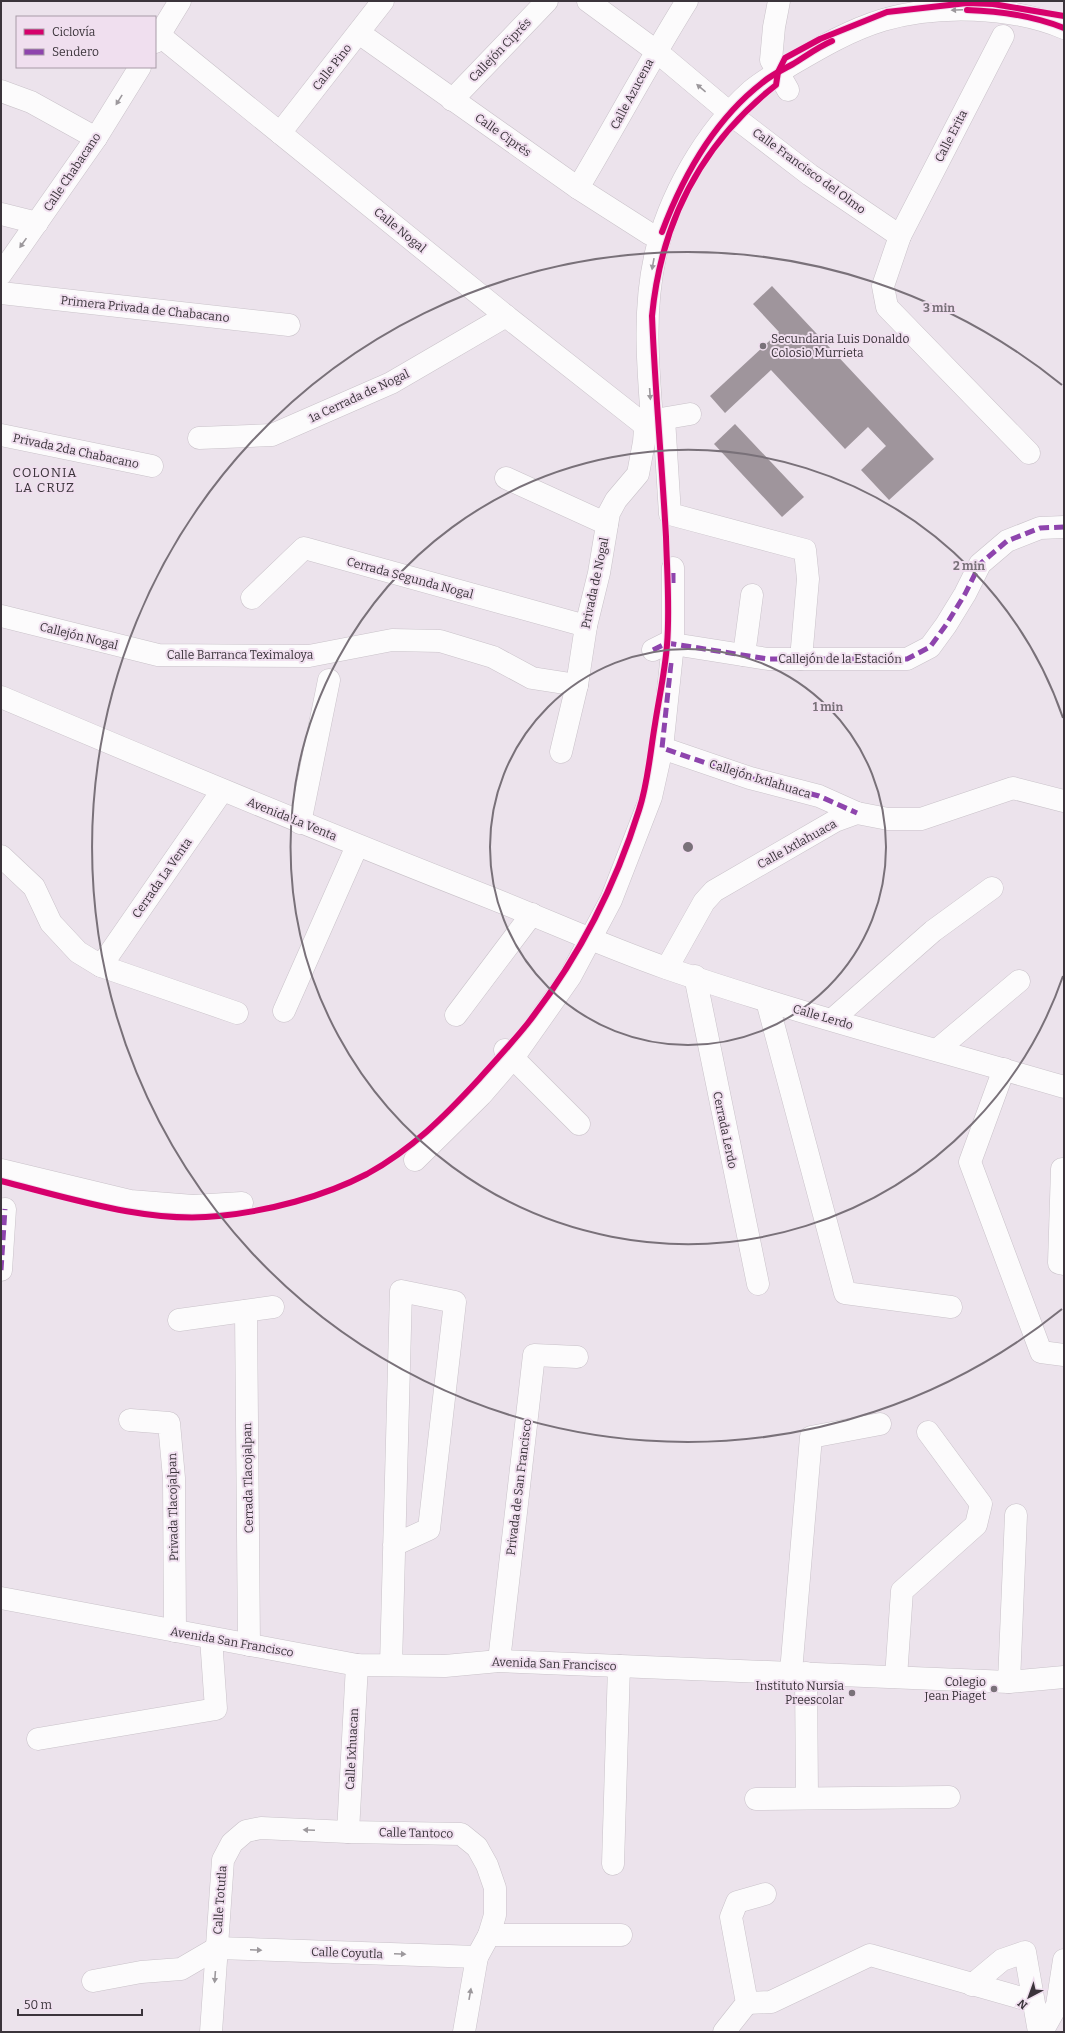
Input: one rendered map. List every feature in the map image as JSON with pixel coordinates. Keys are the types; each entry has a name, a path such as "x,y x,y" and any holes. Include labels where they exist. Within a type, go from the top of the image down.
{"street":[{"path":"157,39 180,1"},
{"name":"Calle Pino","path":"280,133 383,1"},
{"name":"Callejón Ciprés","path":"452,100 547,1"},
{"name":"Calle Francisco del Olmo","path":"588,1 656,51 731,113 810,175 900,236"},
{"name":"Calle Azucena","path":"578,188 616,126 656,51 687,1"},
{"path":"779,1 774,27 771,60 783,81"},
{"path":"801,658 808,579 805,550 670,514 653,421 646,321 649,288 655,256 676,196 700,152 750,92 783,81 827,43 868,25 898,17 933,11 986,11 1049,22 1064,28"},
{"name":"Calle Ciprés","path":"358,33 578,188 650,234"},
{"name":"Calle Erita","path":"1003,36 900,236 883,286 887,306 1029,453"},
{"name":"Calle Nogal","path":"157,39 280,133 506,316 653,421"},
{"name":"Calle Chabacano","path":"1,274 96,138 139,68"},
{"path":"1,91 31,102 96,138"},
{"path":"1,214 37,223"},
{"name":"Primera Privada de Chabacano","path":"1,293 289,325"},
{"name":"1a Cerrada de Nogal","path":"199,438 272,435 391,383 506,316"},
{"path":"653,421 690,414"},
{"name":"Privada de Nogal","path":"561,752 577,685 586,626 599,573 607,524 612,506 638,474 641,467 645,429 653,421"},
{"name":"Privada 2da Chabacano","path":"1,435 152,466"},
{"path":"506,478 607,524"},
{"name":"Callejón de la Estación","path":"663,647 744,655 768,659 907,659 930,647 946,625 980,564 1007,541 1040,528 1064,527"},
{"name":"Cerrada Segunda Nogal","path":"252,598 304,548 586,626"},
{"path":"415,1160 481,1095 509,1054 570,977 587,939 611,900 651,797 662,748 663,647 674,568"},
{"path":"744,655 752,595"},
{"name":"Callejón Nogal","path":"1,616 158,655"},
{"name":"Calle Barranca Teximaloya","path":"158,655 309,656 392,640 440,641 493,657 532,678 577,685"},
{"path":"300,823 329,680"},
{"name":"Avenida La Venta","path":"1,697 222,791 357,846 532,914 587,939"},
{"name":"Callejón Ixtlahuaca","path":"662,748 750,778 819,796 857,813"},
{"path":"857,813 888,819 921,819 1013,788 1064,801"},
{"name":"Cerrada La Venta","path":"101,966 222,791"},
{"name":"Calle Ixtlahuaca","path":"667,968 704,902 714,891 835,821 857,813"},
{"path":"284,1012 357,846"},
{"path":"1,856 34,887 51,923 78,952 101,966 237,1013"},
{"path":"833,1020 933,931 992,888"},
{"path":"456,1015 532,914"},
{"name":"Calle Lerdo","path":"587,939 667,968 767,1001 1064,1087"},
{"name":"Cerrada Lerdo","path":"695,976 758,1284"},
{"path":"937,1050 1018,981"},
{"path":"767,1001 845,1293 951,1307"},
{"path":"509,1054 580,1124"},
{"path":"1004,1069 970,1162 1041,1352 1064,1355"},
{"path":"1062,1169 1059,1263 1064,1264"},
{"path":"1,1170 130,1201 193,1206 242,1203"},
{"path":"1,1270 5,1209"},
{"path":"390,1666 400,1291 455,1302 429,1529 394,1545"},
{"path":"179,1320 273,1307"},
{"name":"Cerrada Tlacojalpan","path":"246,1311 249,1645"},
{"name":"Privada de San Francisco","path":"499,1661 534,1355 577,1357"},
{"name":"Privada Tlacojalpan","path":"130,1420 169,1423 174,1478 175,1631"},
{"path":"807,1798 806,1694 799,1672 811,1437 880,1424"},
{"path":"896,1677 902,1591 976,1525 981,1504 928,1432"},
{"path":"1009,1682 1016,1515"},
{"name":"Avenida San Francisco","path":"1,1598 357,1665 445,1666 499,1661 799,1672 1009,1682 1064,1677"},
{"path":"38,1739 216,1709 211,1638"},
{"name":"Calle Ixhuacan","path":"348,1832 357,1665"},
{"path":"612,1864 619,1666"},
{"path":"756,1799 949,1797"},
{"name":"Calle Totutla","path":"211,2032 223,1860 232,1843 246,1831 261,1828 348,1832"},
{"name":"Calle Tantoco","path":"348,1832 461,1834 477,1847 487,1865 495,1888 495,1914 489,1935 477,1957 464,2032"},
{"path":"724,2032 747,2003 731,1917 737,1902 765,1894"},
{"path":"489,1935 621,1935"},
{"path":"92,1981 141,1972 181,1969 217,1948"},
{"name":"Calle Coyutla","path":"217,1948 477,1957"},
{"path":"972,1985 1002,1960 1025,1952 1032,2001 1041,2032"},
{"path":"747,2003 771,2002 870,1956 1032,2001"},
{"path":"1041,2032 1057,2005 1064,1960"}],"building":[{"path":"772,286 934,459 889,500 861,470 886,446 868,427 845,449 771,370 725,413 710,396 779,332 753,304"},
{"path":"735,424 804,497 782,517 714,444"}],"marked path":[{"path":"653,650 667,643 768,659 907,659 930,647 946,625 965,594 980,564 1007,541 1040,528 1064,527"},
{"path":"673,568 673,583"},
{"path":"671,663 662,748 750,778 819,796 857,813"},
{"path":"1,1270 5,1209"}],"cycle path":[{"path":"1,1181 109,1208 165,1216 219,1216 276,1207 332,1190 367,1174 399,1154 440,1119 479,1079 510,1045 546,999 563,974 593,922 629,839 645,789 665,665 668,618 666,537 652,316 657,282 665,249 675,217 689,187 706,159 726,133 750,108 776,85 778,72 785,58 820,39 887,12 967,3 993,4 1064,16"},
{"path":"967,10 1016,15 1041,20 1064,28"},
{"path":"662,232 670,211 690,170 714,132 729,114 744,98 769,78 832,41"}],"place":[{"name":"Secundaria Luis Donaldo Colosio Murrieta","path":"763,346"},
{"name":"Colegio Jean Piaget","path":"994,1689"},
{"name":"Instituto Nursia Preescolar","path":"852,1693"}],"district":[{"name":"COLONIA LA CRUZ","path":"45,480"}]}
